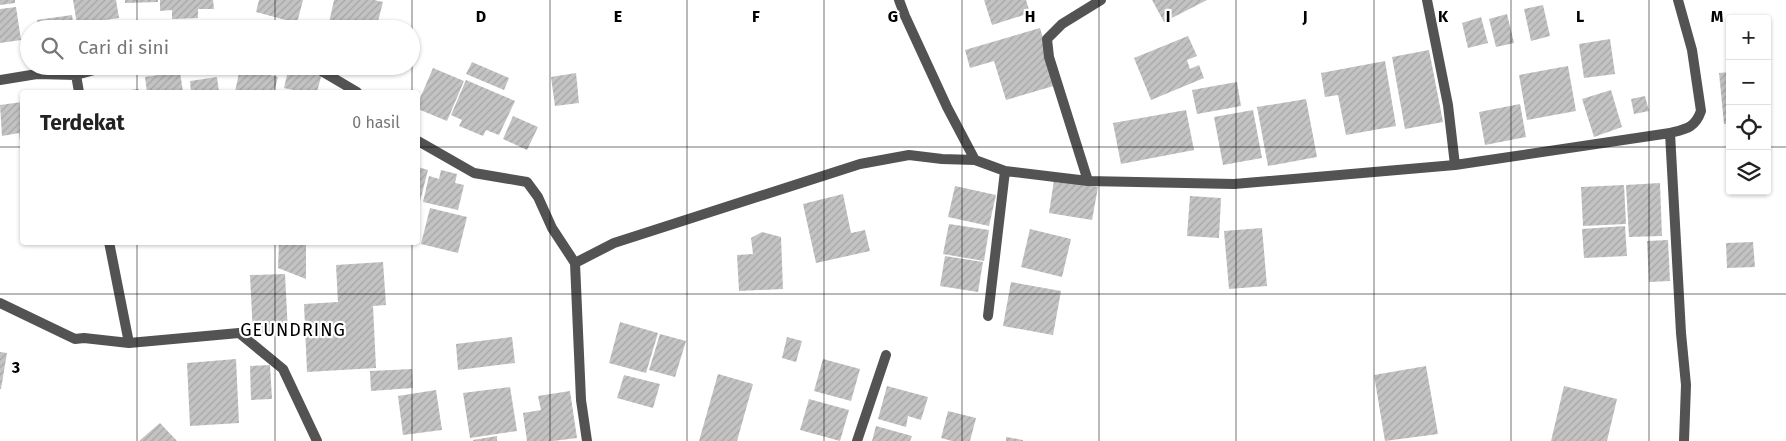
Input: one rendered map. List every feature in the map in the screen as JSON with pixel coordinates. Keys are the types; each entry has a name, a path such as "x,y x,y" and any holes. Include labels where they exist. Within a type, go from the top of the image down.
{"street":[{"path":"899,0 943,99 974,160"},
{"path":"1088,181 1049,57 1047,39 1062,24 1101,0"},
{"path":"1427,0 1448,105 1455,165"},
{"path":"575,263 614,243 860,164 909,155 974,160 1005,172 1088,181 1234,184 1455,165 1684,130 1693,125 1700,111 1692,50 1678,0"},
{"path":"0,80 31,75"},
{"path":"76,75 79,90"},
{"path":"328,75 354,90"},
{"path":"1670,133 1681,333 1686,385 1684,441"},
{"path":"420,142 474,173 526,182 538,197 552,228 575,263 581,400 587,441"},
{"path":"988,316 1005,172"},
{"path":"110,245 129,343"},
{"path":"0,303 75,339 84,338 129,343 239,333 283,369 317,441"},
{"path":"857,441 886,354"}],"building":[{"path":"0,0 15,0 15,3 0,5"},
{"path":"73,0 116,0 119,18 76,20"},
{"path":"125,0 158,0 158,2 125,3"},
{"path":"160,0 213,0 214,9 198,9 198,18 172,19 172,10 160,11"},
{"path":"259,0 303,0 298,20 286,20 256,12"},
{"path":"334,0 374,0 383,2 378,20 330,20"},
{"path":"984,0 1026,0 1030,13 992,25"},
{"path":"1152,0 1207,0 1164,22"},
{"path":"1543,5 1550,36 1531,41 1524,9"},
{"path":"16,7 20,40 0,43 0,9"},
{"path":"1507,14 1514,43 1496,47 1489,19"},
{"path":"72,15 73,20 37,20"},
{"path":"1481,17 1488,43 1468,48 1462,23"},
{"path":"1040,28 1057,85 1006,100 994,61 970,68 965,50"},
{"path":"1188,36 1197,56 1187,60 1190,69 1199,65 1204,78 1151,100 1134,58"},
{"path":"1610,39 1615,74 1584,78 1579,44"},
{"path":"1429,50 1443,122 1405,129 1392,57"},
{"path":"1385,61 1396,126 1346,135 1338,95 1325,97 1321,73"},
{"path":"472,62 509,78 504,90 466,74"},
{"path":"1568,66 1576,111 1527,120 1519,75"},
{"path":"433,68 464,81 447,121 420,110 420,98"},
{"path":"1726,72 1726,124 1724,124 1719,73"},
{"path":"576,73 579,103 555,106 551,77"},
{"path":"180,75 183,90 147,90 145,77"},
{"path":"239,75 270,75 278,77 275,90 235,90"},
{"path":"287,75 321,75 318,90 284,88"},
{"path":"217,77 219,90 191,90 190,81"},
{"path":"466,80 515,101 499,135 486,130 483,136 459,126 462,120 451,115"},
{"path":"1237,82 1241,106 1197,114 1192,90"},
{"path":"1611,90 1622,127 1594,137 1582,99"},
{"path":"1645,96 1649,111 1634,114 1631,99"},
{"path":"1306,99 1317,157 1268,166 1257,107"},
{"path":"20,102 20,140 19,133 2,136 0,105"},
{"path":"1520,104 1526,137 1485,145 1479,112"},
{"path":"1186,110 1194,150 1121,164 1113,123"},
{"path":"1253,110 1262,158 1223,165 1214,117"},
{"path":"513,116 538,127 527,150 503,139"},
{"path":"420,168 428,170 420,201"},
{"path":"441,170 457,174 455,183 464,185 458,210 423,202 429,176 439,179"},
{"path":"1054,180 1098,187 1092,220 1049,213"},
{"path":"1660,183 1662,236 1629,237 1626,185"},
{"path":"1624,185 1626,224 1583,226 1581,187"},
{"path":"955,186 996,195 989,226 948,217"},
{"path":"843,194 851,233 865,230 870,251 816,263 803,204"},
{"path":"1190,196 1221,198 1219,238 1187,236"},
{"path":"430,208 467,217 458,253 421,244"},
{"path":"949,224 989,230 984,261 943,254"},
{"path":"1625,226 1627,256 1584,258 1582,229"},
{"path":"1262,228 1267,286 1229,289 1224,231"},
{"path":"1030,229 1071,239 1062,277 1021,267"},
{"path":"762,232 781,237 783,289 739,291 737,255 753,254 751,238"},
{"path":"1668,240 1670,281 1649,282 1647,241"},
{"path":"1753,242 1755,267 1727,268 1726,243"},
{"path":"279,245 306,245 306,279 278,268"},
{"path":"945,256 983,262 978,292 940,286"},
{"path":"383,262 386,305 373,306 376,368 307,372 304,304 338,302 336,265"},
{"path":"285,274 288,333 253,335 250,275"},
{"path":"1011,282 1061,291 1053,335 1003,326"},
{"path":"620,322 658,333 646,373 609,363"},
{"path":"660,334 686,341 675,377 649,370"},
{"path":"512,337 515,363 458,370 456,344"},
{"path":"787,337 802,341 796,362 782,358"},
{"path":"0,352 7,353 1,389 0,389"},
{"path":"236,359 239,423 190,426 187,363"},
{"path":"823,359 860,369 851,401 814,391"},
{"path":"270,365 272,399 251,400 250,366"},
{"path":"1426,366 1438,434 1385,441 1374,375"},
{"path":"412,369 413,388 371,391 370,371"},
{"path":"718,374 753,384 737,441 699,441"},
{"path":"624,375 660,384 653,408 617,398"},
{"path":"887,386 928,397 921,420 908,416 906,427 878,419"},
{"path":"1564,386 1617,399 1607,441 1551,441"},
{"path":"510,387 517,431 470,438 463,393"},
{"path":"436,390 442,430 403,435 398,396"},
{"path":"570,391 577,438 553,441 527,441 523,413 541,410 538,396"},
{"path":"809,399 849,410 840,441 800,430"},
{"path":"948,411 976,418 970,441 952,441 941,438"},
{"path":"160,423 177,441 139,441"},
{"path":"876,426 912,436 910,441 872,441"},
{"path":"497,436 497,441 473,441 473,440"},
{"path":"1006,437 1023,440 1023,441 1006,441"}],"district":[{"name":"GEUNDRING","path":"293,330"}]}
